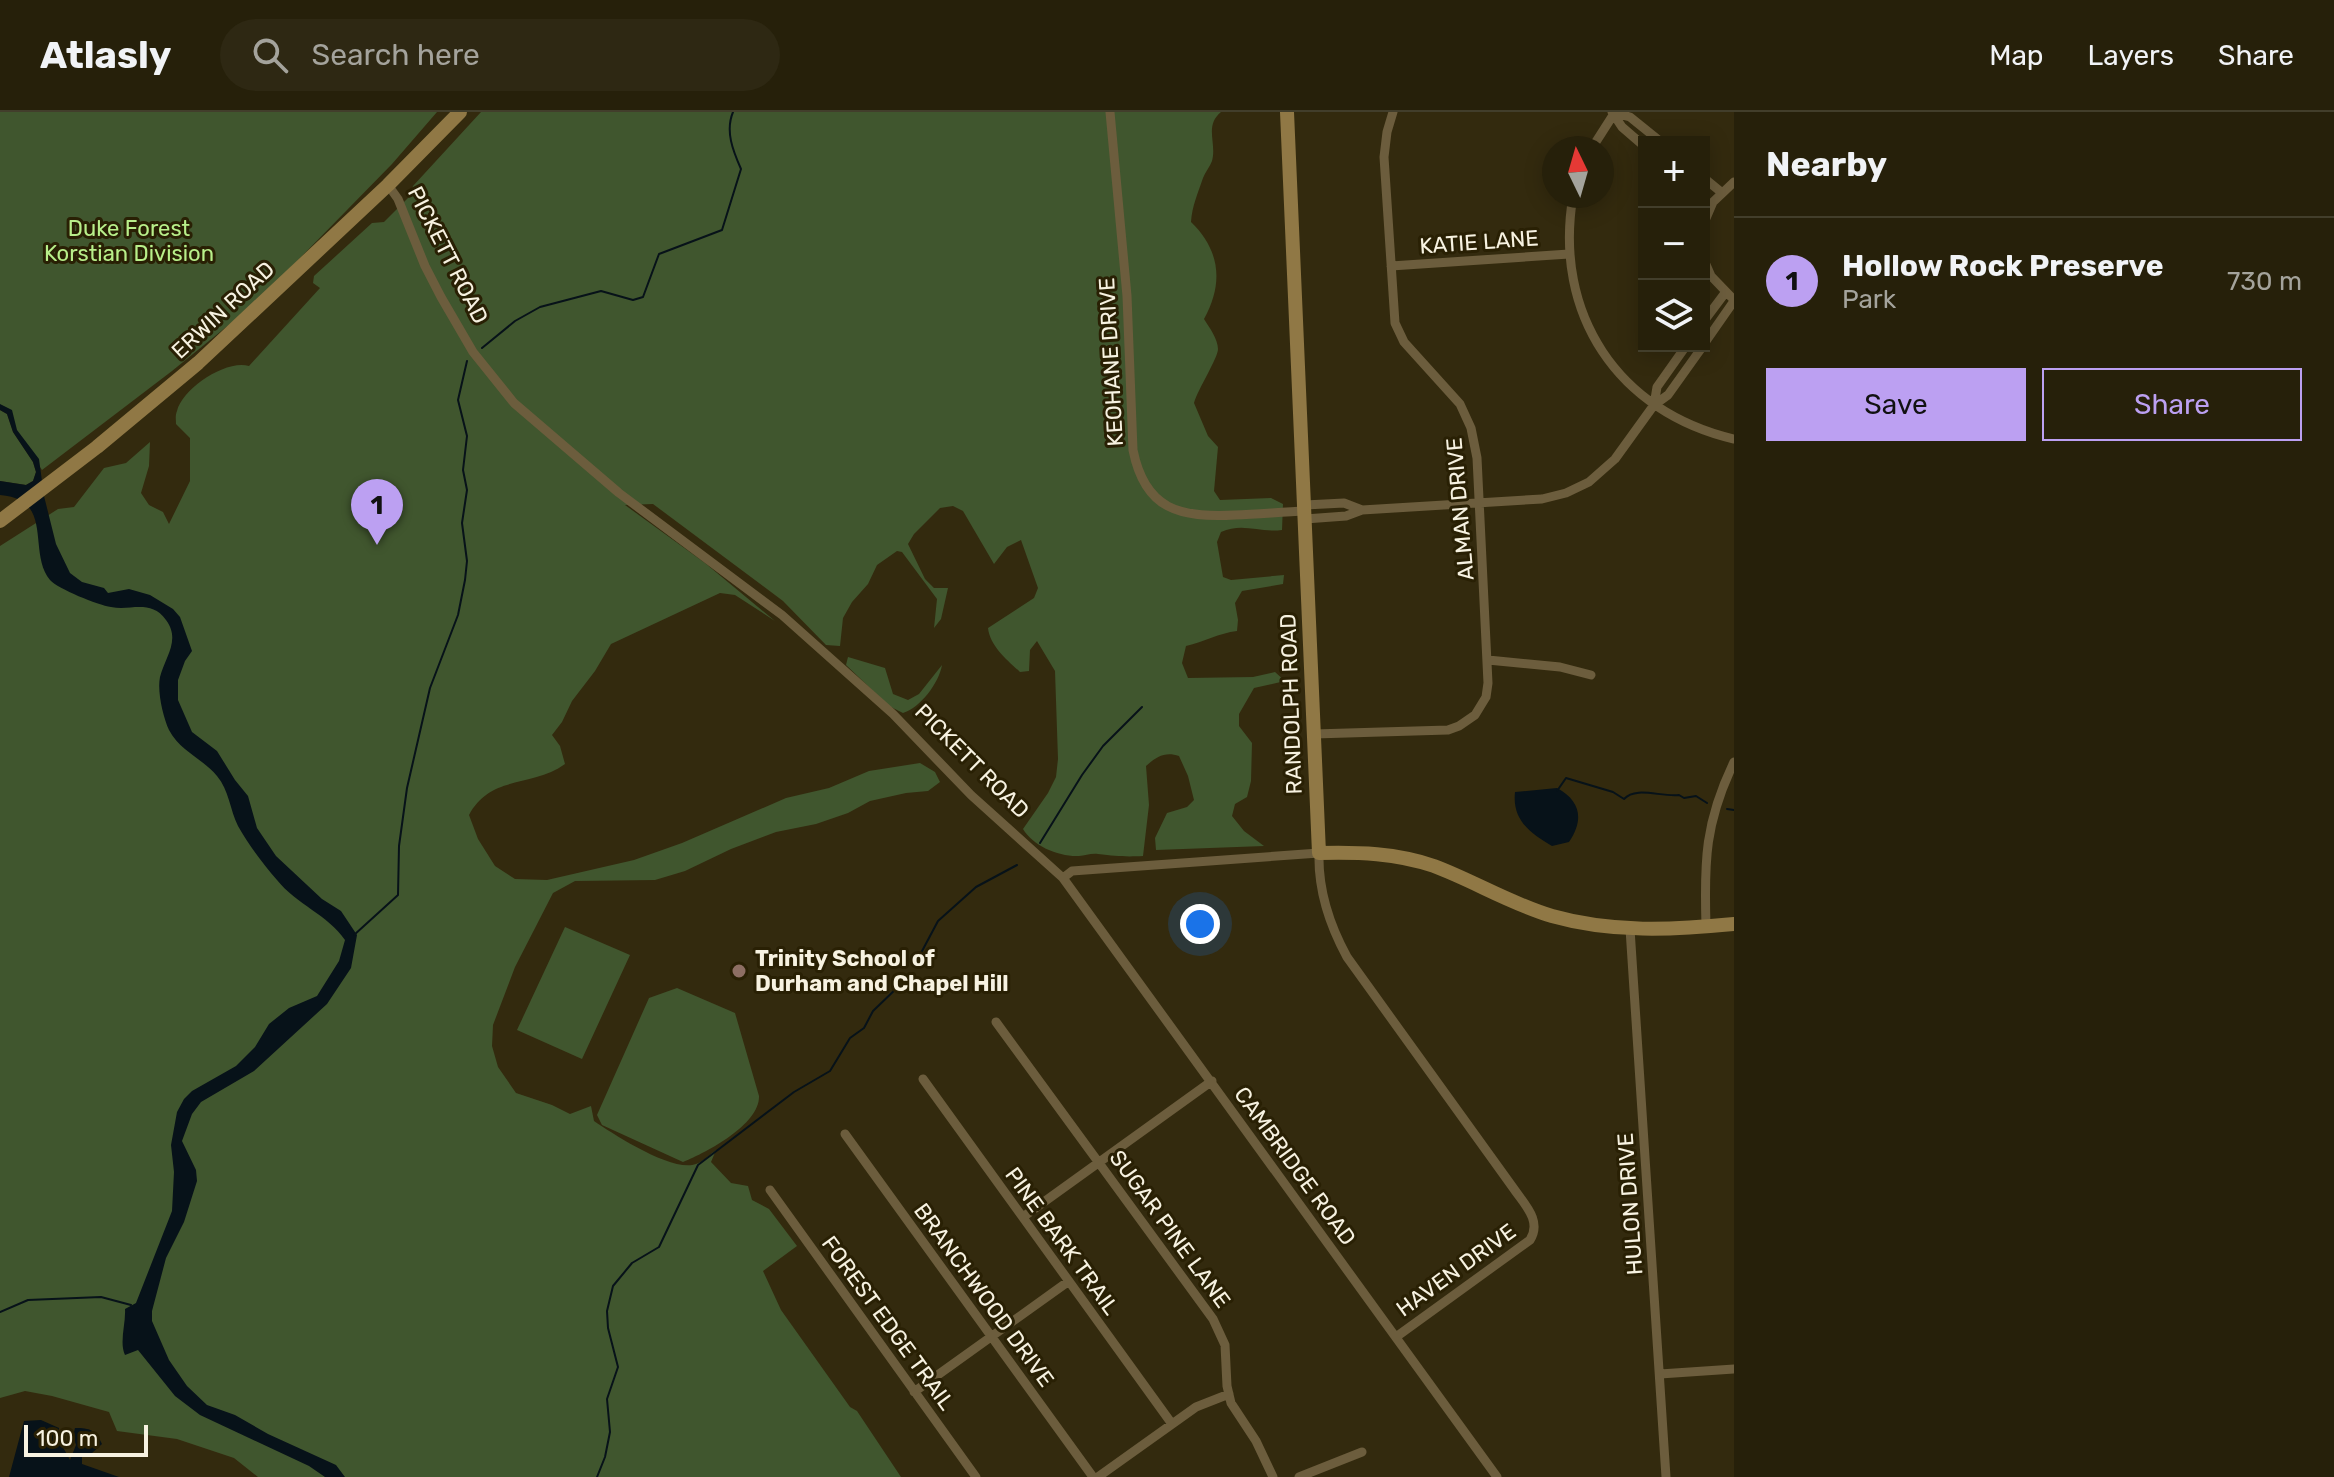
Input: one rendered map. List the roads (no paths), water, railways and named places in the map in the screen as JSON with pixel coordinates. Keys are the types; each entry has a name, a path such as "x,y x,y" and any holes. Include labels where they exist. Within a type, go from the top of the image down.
{"street":[{"name":"ERWIN ROAD","path":"0,521 189,371 388,185 460,112"},
{"name":"KEOHANE DRIVE","path":"1110,112 1127,296 1133,450 1137,470 1146,488 1161,503 1182,513 1202,516 1305,512 1344,503 1362,510 1542,499 1566,493 1589,482 1615,459 1654,405 1668,395 1698,352"},
{"name":"RANDOLPH ROAD","path":"1287,112 1319,853 1325,902 1342,947 1527,1207 1534,1219 1535,1230"},
{"name":"ALMAN DRIVE","path":"1314,734 1440,731 1459,726 1482,707 1487,689 1480,502 1471,428 1454,395 1399,333 1393,311 1384,157 1393,112"},
{"path":"1614,112 1630,117 1654,136"},
{"path":"1614,112 1622,127 1638,141"},
{"path":"1599,136 1614,112"},
{"path":"1710,209 1721,192 1734,182"},
{"path":"1710,183 1721,192"},
{"name":"PICKETT ROAD","path":"388,185 398,199 441,297 473,352 514,403 619,493 782,615 893,714 971,795 1063,878"},
{"path":"1571,208 1569,254 1578,305 1604,356 1624,380 1654,405 1680,421 1734,439"},
{"name":"KATIE LANE","path":"1391,266 1569,254"},
{"path":"1710,274 1734,300"},
{"path":"1710,313 1725,293"},
{"name":"KEOHANE DRIVE","path":"1710,335 1734,300"},
{"name":"KEOHANE DRIVE","path":"1654,405 1657,387 1682,352"},
{"path":"1488,660 1560,667 1591,675"},
{"path":"1706,926 1708,835 1718,798 1734,762"},
{"path":"1063,878 1072,871 1319,853 1369,853 1418,861 1541,913 1575,922 1630,929 1734,924"},
{"name":"CAMBRIDGE ROAD","path":"1063,878 1497,1477"},
{"name":"HULON DRIVE","path":"1630,929 1666,1477"},
{"name":"SUGAR PINE LANE","path":"996,1022 1220,1330 1234,1410 1256,1441 1273,1477"},
{"name":"PINE BARK TRAIL","path":"923,1079 1172,1424"},
{"path":"1023,1217 1212,1081"},
{"name":"BRANCHWOOD DRIVE","path":"845,1134 1095,1477"},
{"name":"FOREST EDGE TRAIL","path":"770,1190 976,1477"},
{"name":"HAVEN DRIVE","path":"1396,1337 1512,1254 1530,1240 1535,1230"},
{"path":"914,1392 1069,1281"},
{"path":"1660,1374 1734,1369"},
{"path":"1095,1477 1207,1401 1229,1394"},
{"path":"1299,1477 1362,1452"}],"waterway":[{"path":"482,348 515,321 540,307 601,291 633,300 643,297 659,254 722,230 741,169 730,134 733,112"},
{"path":"354,935 398,895 399,846 407,788 430,688 458,615 465,580 467,561 462,523 467,490 463,470 467,436 458,400 467,361"},
{"path":"1040,843 1103,746 1142,707"},
{"path":"1557,791 1566,778 1613,792 1624,799 1635,793 1649,793 1684,798 1696,796 1707,803"},
{"path":"1727,809 1734,810"},
{"path":"921,953 938,921 976,887 1017,865"},
{"path":"597,1477 610,1432 607,1399 618,1367 608,1328 607,1311 613,1286 632,1263 659,1247 698,1165 794,1092 830,1071 850,1038 864,1028 873,1011 900,985"},
{"path":"0,1312 28,1300 101,1297 131,1305"}],"place":[{"name":"Hollow Rock Preserve","path":"377,545"},
{"name":"Trinity School of Durham and Chapel Hill","path":"739,971"}],"park label":[{"name":"Duke Forest Korstian Division","path":"129,240"}]}
